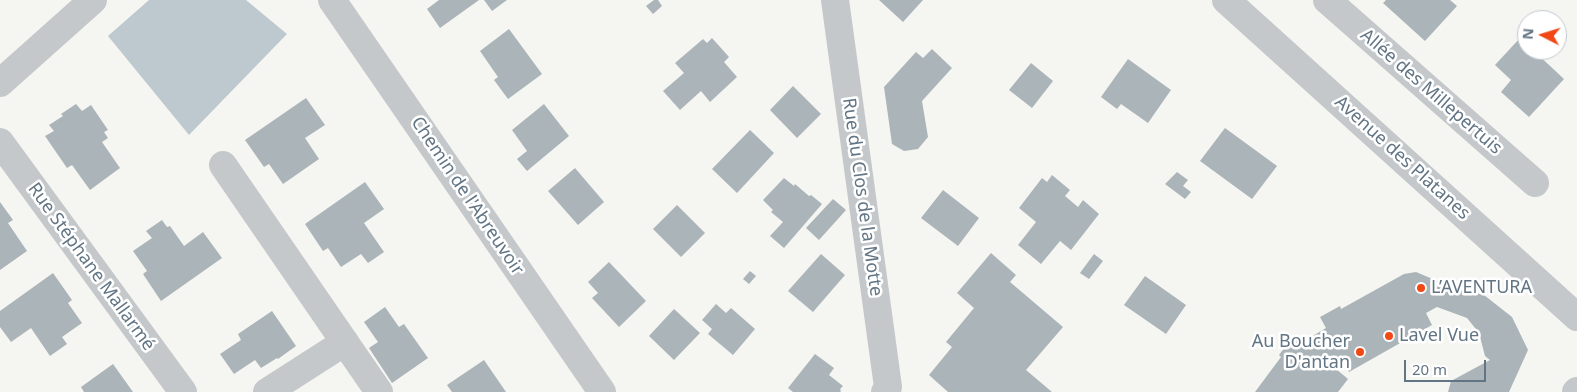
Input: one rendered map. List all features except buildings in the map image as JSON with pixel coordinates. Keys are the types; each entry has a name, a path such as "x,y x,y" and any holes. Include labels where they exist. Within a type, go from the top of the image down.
{"street":[{"path":"0,83 93,0"},
{"name":"Chemin de l'Abreuvoir","path":"332,0 602,392"},
{"name":"Rue du Clos de la Motte","path":"835,0 887,390"},
{"name":"Avenue des Platanes","path":"1226,0 1577,317"},
{"name":"Allée des Millepertuis","path":"1327,0 1535,183"},
{"name":"Rue Stéphane Mallarmé","path":"0,142 182,392"},
{"path":"223,165 379,392"},
{"path":"267,392 345,342"}],"shaded area":[{"path":"149,0 246,0 287,34 189,135 108,36"}],"place":[{"name":"L’AVENTURA","path":"1421,288"},
{"name":"Lavel Vue","path":"1389,336"},
{"name":"Au Boucher D'antan","path":"1360,352"}]}
